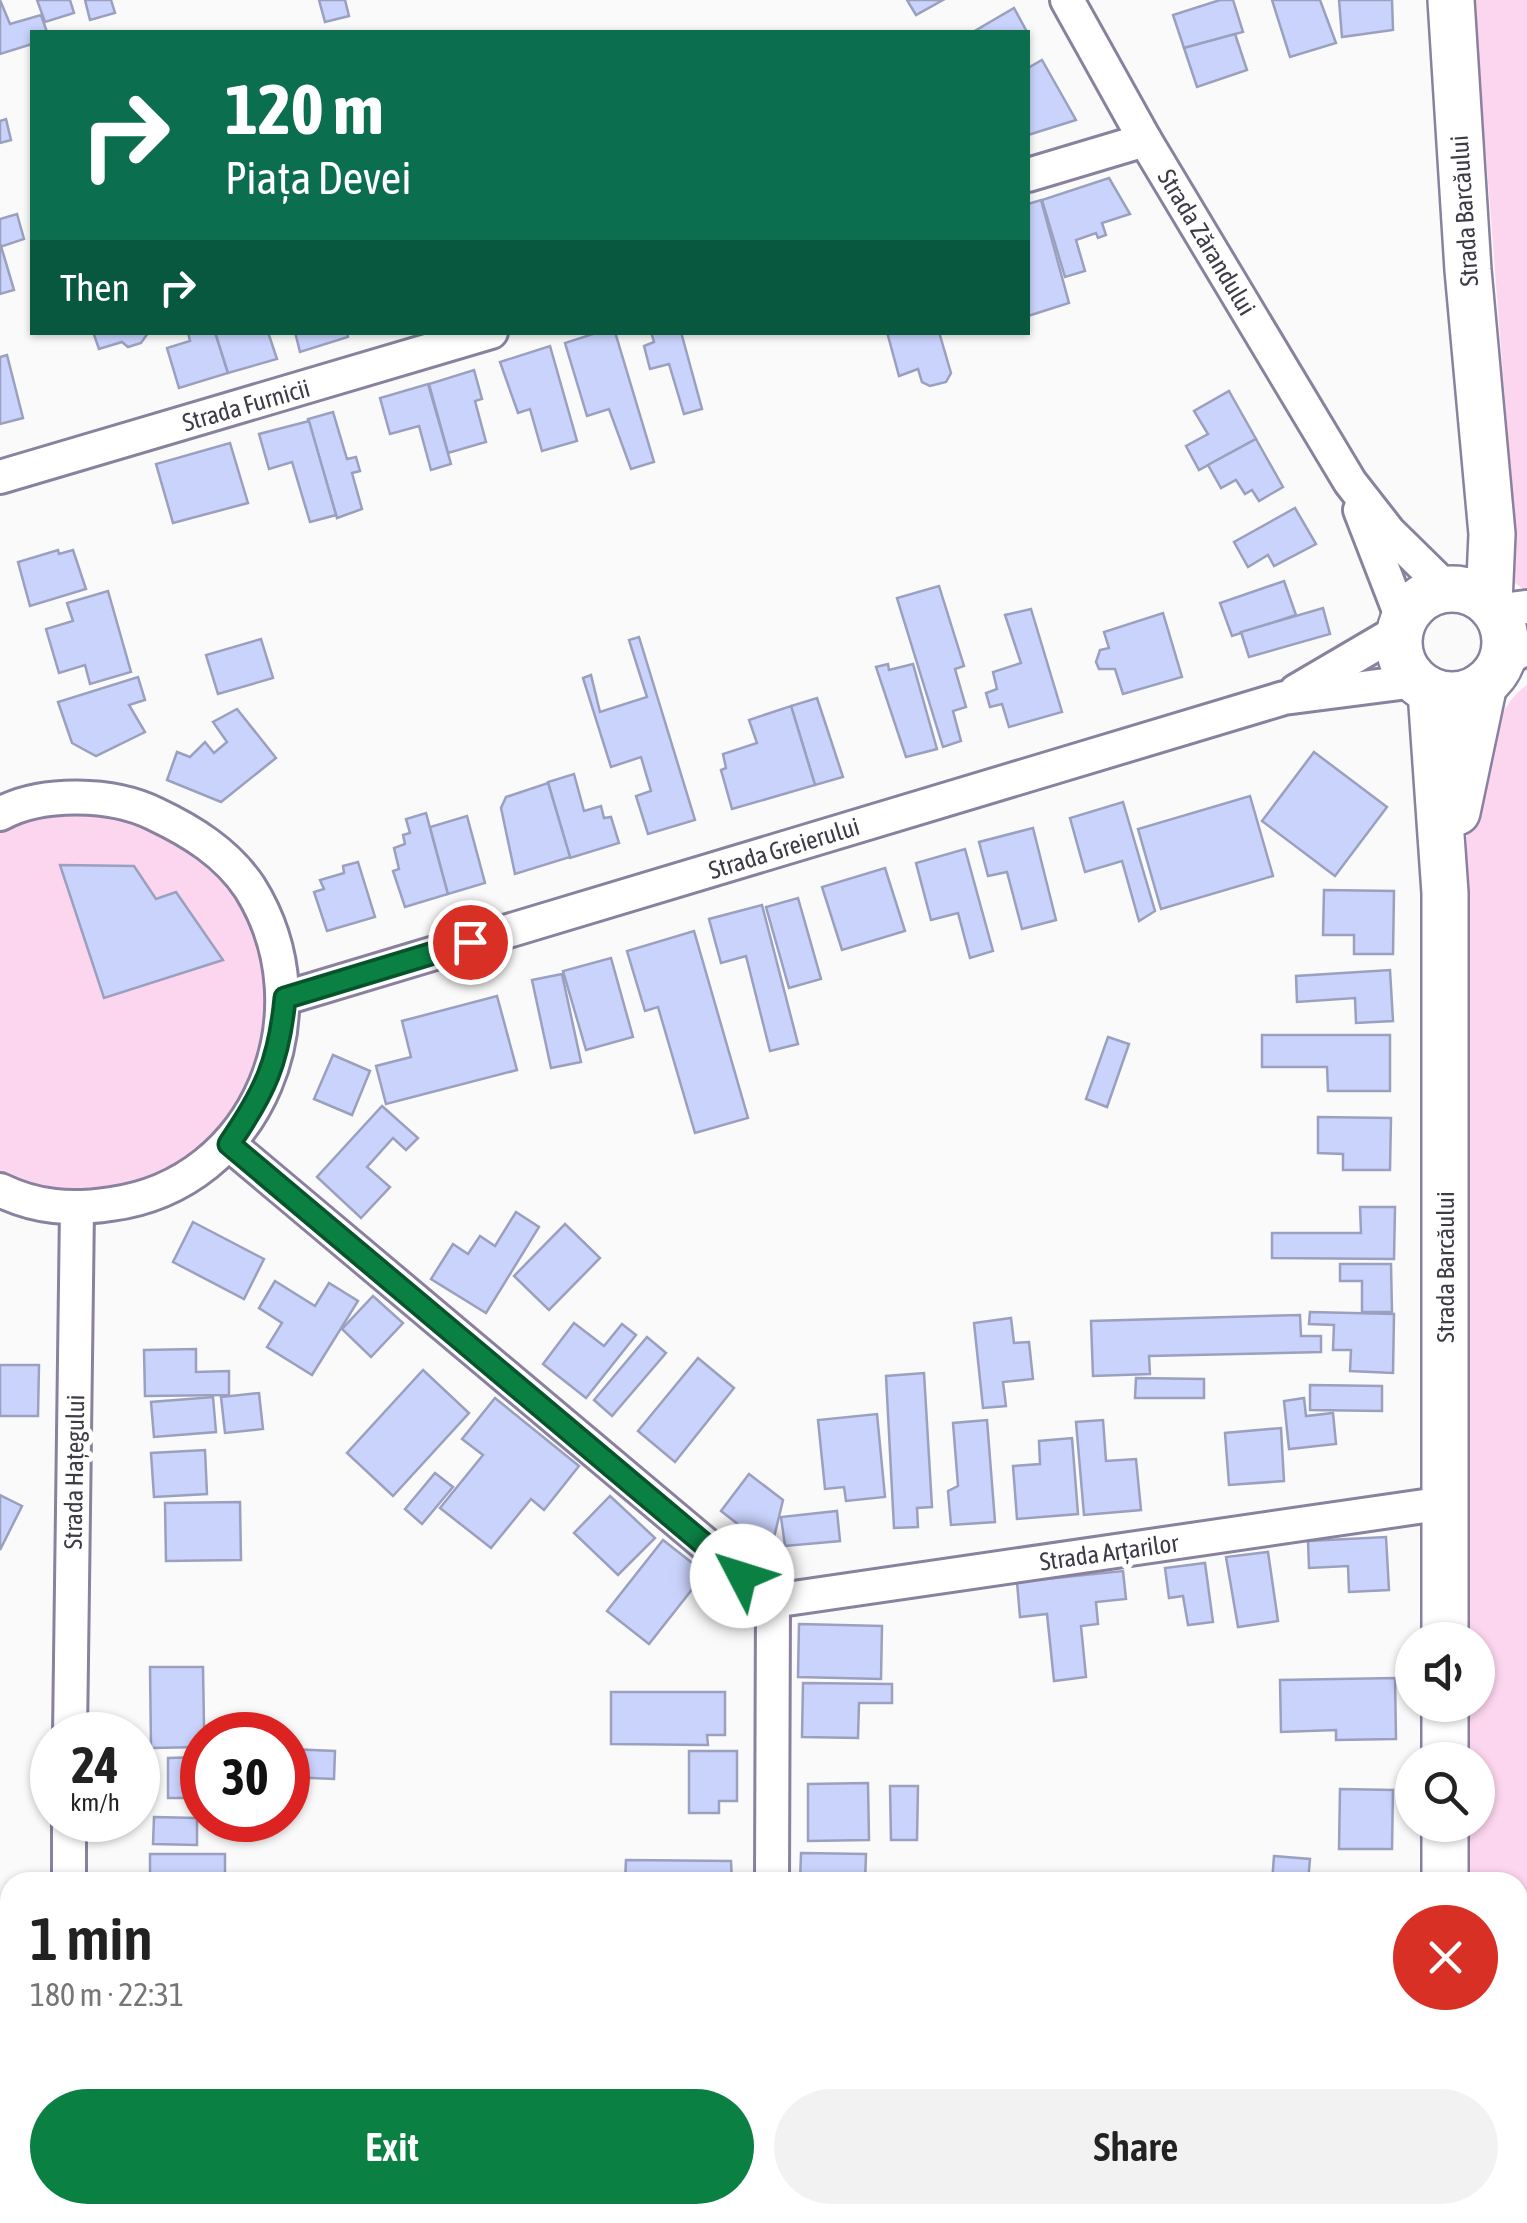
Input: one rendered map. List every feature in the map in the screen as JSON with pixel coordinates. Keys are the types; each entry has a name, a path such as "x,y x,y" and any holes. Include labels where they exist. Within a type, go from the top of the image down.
{"street":[{"name":"Strada Zărandului","path":"1068,0 1145,140 1350,482 1388,532 1482,600"},
{"name":"Strada Barcăului","path":"1451,0 1492,534 1482,600"},
{"path":"1030,174 1145,140"},
{"name":"Strada Furnicii","path":"0,477 482,335"},
{"name":"Strada Zărandului","path":"1350,482 1401,625"},
{"path":"1420,598 1482,600 1503,626 1504,664 1458,694 1423,686 1404,666 1401,625 1420,598"},
{"name":"Strada Greierului","path":"1284,698 1401,625"},
{"name":"Strada Barcăului","path":"1445,893 1463,775 1504,664"},
{"name":"Strada Barcăului","path":"1423,686 1445,893 1445,1622"},
{"name":"Strada Greierului","path":"285,998 1284,698 1423,686"},
{"path":"0,1190 22,1200 77,1209 138,1200 192,1175 229,1144 263,1096 281,1045 285,998 274,938 248,886 201,836 138,806 69,797 3,803"},
{"path":"229,1144 772,1601 772,1872"},
{"name":"Strada Hațegului","path":"70,1712 77,1209"},
{"name":"Strada Arțarilor","path":"772,1601 1445,1503"},
{"path":"69,1872 70,1842"},
{"path":"1445,1842 1445,1872"}],"shaded area":[{"path":"1474,0 1527,0 1527,592 1507,577 1507,426"},
{"path":"1527,685 1527,1872 1466,1872 1466,1842 1495,1842 1495,1742 1466,1742 1466,1722 1495,1722 1495,1622 1467,1622 1467,826 1503,712"},
{"path":"69,797 201,836 275,938 263,1096 138,1200 0,1190 0,814"}],"building":[{"path":"0,0 10,24 41,15 46,30 30,30 30,45 0,54"},
{"path":"37,0 70,0 74,13 45,22"},
{"path":"85,0 111,0 115,13 90,20"},
{"path":"319,0 345,0 349,16 325,22"},
{"path":"907,0 943,0 916,15"},
{"path":"1220,0 1233,0 1243,32 1184,48 1173,15"},
{"path":"1272,0 1320,0 1336,43 1290,57"},
{"path":"1339,0 1392,0 1393,30 1342,37"},
{"path":"1014,8 1026,30 976,30"},
{"path":"1235,34 1247,70 1197,87 1184,48"},
{"path":"1042,60 1076,120 1030,134 1030,67"},
{"path":"6,119 11,140 0,143 0,121"},
{"path":"1109,178 1130,214 1102,223 1106,235 1098,238 1096,233 1076,240 1085,271 1065,277 1042,200"},
{"path":"1041,200 1069,303 1030,315 1030,203"},
{"path":"17,214 24,239 0,247 0,219"},
{"path":"0,247 14,290 0,294"},
{"path":"94,335 147,335 141,343 128,347 122,342 99,349"},
{"path":"189,335 216,335 228,373 179,388 167,348 190,341"},
{"path":"216,335 269,335 277,359 228,373"},
{"path":"296,335 348,335 348,337 300,352"},
{"path":"590,335 616,335 654,462 631,469 609,409 587,416 565,343"},
{"path":"652,335 682,335 702,409 684,414 669,364 650,369 644,346 654,342"},
{"path":"888,335 940,335 951,373 946,382 930,386 922,382 918,369 899,376"},
{"path":"550,346 577,441 542,451 530,409 518,413 500,362"},
{"path":"7,355 23,418 0,424 0,357"},
{"path":"474,370 482,399 475,401 486,442 448,453 429,384"},
{"path":"428,384 451,464 431,470 419,426 390,434 380,398"},
{"path":"1229,391 1256,439 1199,470 1186,446 1208,434 1194,411"},
{"path":"333,412 347,459 356,457 360,471 352,473 362,509 337,518 308,419"},
{"path":"309,421 336,515 310,522 292,462 269,469 259,434"},
{"path":"1256,439 1283,487 1259,501 1252,490 1245,494 1236,480 1221,488 1208,465"},
{"path":"230,443 248,503 173,523 156,464"},
{"path":"1295,508 1316,544 1274,566 1268,555 1248,567 1234,542"},
{"path":"58,550 59,554 73,550 86,589 30,606 18,562"},
{"path":"1284,581 1296,615 1232,636 1220,603"},
{"path":"939,586 964,666 955,669 966,707 953,711 961,741 943,747 897,598"},
{"path":"108,591 131,672 90,684 85,665 59,673 46,629 73,621 67,603"},
{"path":"1323,608 1330,634 1249,657 1241,632"},
{"path":"1031,609 1062,712 1009,727 1002,704 990,707 986,693 997,689 993,672 1021,663 1005,615"},
{"path":"1163,613 1182,677 1123,694 1115,669 1099,669 1096,662 1100,650 1109,648 1104,632"},
{"path":"639,637 695,820 648,834 636,796 651,791 641,757 611,767 583,678 591,675 600,712 647,697 629,640"},
{"path":"261,639 273,678 218,694 206,655"},
{"path":"888,664 889,670 913,664 937,749 906,757 876,667"},
{"path":"138,677 145,700 129,705 145,732 96,756 72,743 58,702"},
{"path":"817,698 843,777 815,785 791,706"},
{"path":"791,706 815,785 732,809 721,770 726,768 723,754 757,743 749,720"},
{"path":"237,709 276,758 221,802 167,780 177,752 190,757 205,742 214,753 227,742 213,722"},
{"path":"1314,752 1387,807 1335,876 1262,821"},
{"path":"574,774 584,811 601,806 604,818 611,817 619,843 570,858 548,782"},
{"path":"548,783 570,857 515,874 501,808 506,797"},
{"path":"1250,796 1273,876 1161,909 1138,829"},
{"path":"1123,802 1155,911 1139,921 1122,861 1085,872 1070,818"},
{"path":"426,813 448,894 405,907 393,871 399,869 394,848 405,844 403,835 410,833 406,819"},
{"path":"467,816 485,883 448,894 430,827"},
{"path":"1033,828 1056,920 1022,929 1007,872 988,876 979,842"},
{"path":"965,849 993,951 970,958 958,913 931,920 916,863"},
{"path":"358,862 375,917 327,931 314,892 324,889 320,880 344,873 343,866"},
{"path":"60,865 134,866 156,899 176,892 223,960 104,998"},
{"path":"885,868 905,931 842,950 822,887"},
{"path":"1324,890 1394,891 1393,954 1354,954 1354,935 1323,935"},
{"path":"798,898 821,979 789,988 766,907"},
{"path":"762,905 798,1044 770,1051 746,956 721,963 709,919"},
{"path":"694,931 748,1118 695,1133 658,1007 645,1011 627,951"},
{"path":"611,958 633,1037 586,1050 563,971"},
{"path":"1390,970 1393,1021 1356,1023 1355,998 1297,1002 1296,976"},
{"path":"562,974 581,1062 551,1068 532,980"},
{"path":"497,996 517,1070 386,1104 376,1066 411,1057 402,1021"},
{"path":"1262,1035 1390,1035 1390,1091 1328,1091 1327,1067 1262,1067"},
{"path":"1108,1037 1129,1044 1107,1107 1086,1099"},
{"path":"333,1055 370,1071 352,1115 314,1099"},
{"path":"382,1106 418,1138 406,1150 393,1138 367,1167 390,1187 361,1218 317,1177"},
{"path":"1318,1117 1391,1118 1390,1170 1343,1170 1343,1154 1318,1153"},
{"path":"1360,1207 1395,1207 1394,1259 1272,1258 1272,1233 1361,1233"},
{"path":"516,1212 539,1227 486,1313 431,1279 453,1244 468,1254 480,1236 495,1246"},
{"path":"193,1222 264,1259 244,1299 173,1262"},
{"path":"565,1224 600,1258 549,1310 514,1276"},
{"path":"1340,1264 1391,1264 1392,1312 1362,1312 1362,1281 1340,1281"},
{"path":"275,1281 315,1306 329,1283 358,1301 312,1375 267,1347 282,1323 259,1308"},
{"path":"373,1296 403,1323 371,1357 342,1329"},
{"path":"1310,1312 1394,1314 1393,1373 1350,1371 1351,1350 1333,1350 1334,1325 1309,1324"},
{"path":"1300,1315 1301,1336 1321,1336 1321,1352 1149,1356 1150,1374 1093,1376 1091,1321"},
{"path":"1011,1318 1014,1343 1029,1342 1033,1379 1003,1382 1006,1406 983,1408 974,1323"},
{"path":"574,1323 604,1346 622,1324 636,1335 586,1398 543,1364"},
{"path":"647,1337 666,1353 612,1416 594,1400"},
{"path":"196,1349 196,1372 229,1371 229,1395 145,1396 144,1350"},
{"path":"698,1358 734,1388 675,1462 638,1431"},
{"path":"0,1365 39,1365 38,1416 0,1416"},
{"path":"423,1370 469,1413 393,1496 347,1453"},
{"path":"924,1373 932,1507 917,1508 918,1527 894,1528 886,1376"},
{"path":"1136,1378 1204,1379 1204,1398 1135,1398"},
{"path":"1310,1385 1382,1386 1382,1411 1310,1410"},
{"path":"259,1393 263,1429 225,1433 221,1397"},
{"path":"213,1397 216,1432 154,1437 151,1402"},
{"path":"495,1398 579,1466 544,1510 531,1499 491,1548 440,1508 483,1455 462,1439"},
{"path":"1304,1398 1306,1416 1333,1413 1336,1444 1289,1449 1284,1401"},
{"path":"877,1414 885,1497 846,1501 844,1487 825,1489 818,1420"},
{"path":"987,1420 995,1522 951,1525 948,1491 958,1486 953,1423"},
{"path":"1103,1420 1106,1461 1136,1459 1141,1510 1084,1515 1076,1422"},
{"path":"1281,1428 1284,1481 1229,1485 1225,1433"},
{"path":"1072,1438 1078,1514 1017,1519 1013,1466 1040,1464 1039,1441"},
{"path":"205,1450 207,1494 154,1497 151,1453"},
{"path":"435,1473 453,1487 422,1524 405,1509"},
{"path":"749,1474 783,1500 771,1550 721,1511"},
{"path":"0,1495 22,1506 0,1550"},
{"path":"610,1496 655,1538 618,1575 574,1533"},
{"path":"240,1502 241,1560 166,1561 165,1503"},
{"path":"837,1511 840,1541 785,1546 781,1517"},
{"path":"1386,1537 1389,1590 1349,1592 1348,1566 1309,1568 1308,1541"},
{"path":"663,1540 705,1573 649,1644 607,1611"},
{"path":"1268,1552 1278,1621 1238,1627 1226,1557"},
{"path":"1205,1563 1213,1622 1188,1625 1183,1596 1169,1598 1165,1568"},
{"path":"1123,1571 1126,1599 1096,1602 1098,1624 1081,1626 1086,1677 1054,1681 1047,1614 1020,1617 1017,1582"},
{"path":"799,1624 882,1626 881,1679 798,1677"},
{"path":"150,1667 203,1667 204,1712 180,1712 180,1747 160,1748 160,1712 151,1712"},
{"path":"1395,1678 1396,1739 1336,1740 1336,1730 1281,1732 1280,1680"},
{"path":"803,1683 892,1684 892,1703 859,1703 858,1738 802,1737"},
{"path":"611,1692 725,1692 725,1735 707,1735 708,1745 611,1744"},
{"path":"310,1750 335,1751 334,1779 310,1778"},
{"path":"689,1751 737,1751 737,1801 719,1801 719,1813 689,1813"},
{"path":"168,1758 180,1758 180,1798 168,1798"},
{"path":"868,1783 869,1840 808,1841 808,1784"},
{"path":"890,1786 918,1786 917,1840 891,1840"},
{"path":"1340,1789 1393,1790 1392,1849 1339,1849"},
{"path":"160,1817 180,1818 180,1842 197,1842 197,1845 153,1844 160,1842"},
{"path":"801,1853 866,1854 865,1872 800,1872"},
{"path":"150,1854 225,1854 225,1872 150,1872"},
{"path":"1274,1856 1310,1859 1309,1872 1273,1872"},
{"path":"626,1860 731,1861 732,1872 625,1872"}],"route":[{"path":"470,942 285,998 281,1045 263,1096 229,1144 742,1576"}]}
